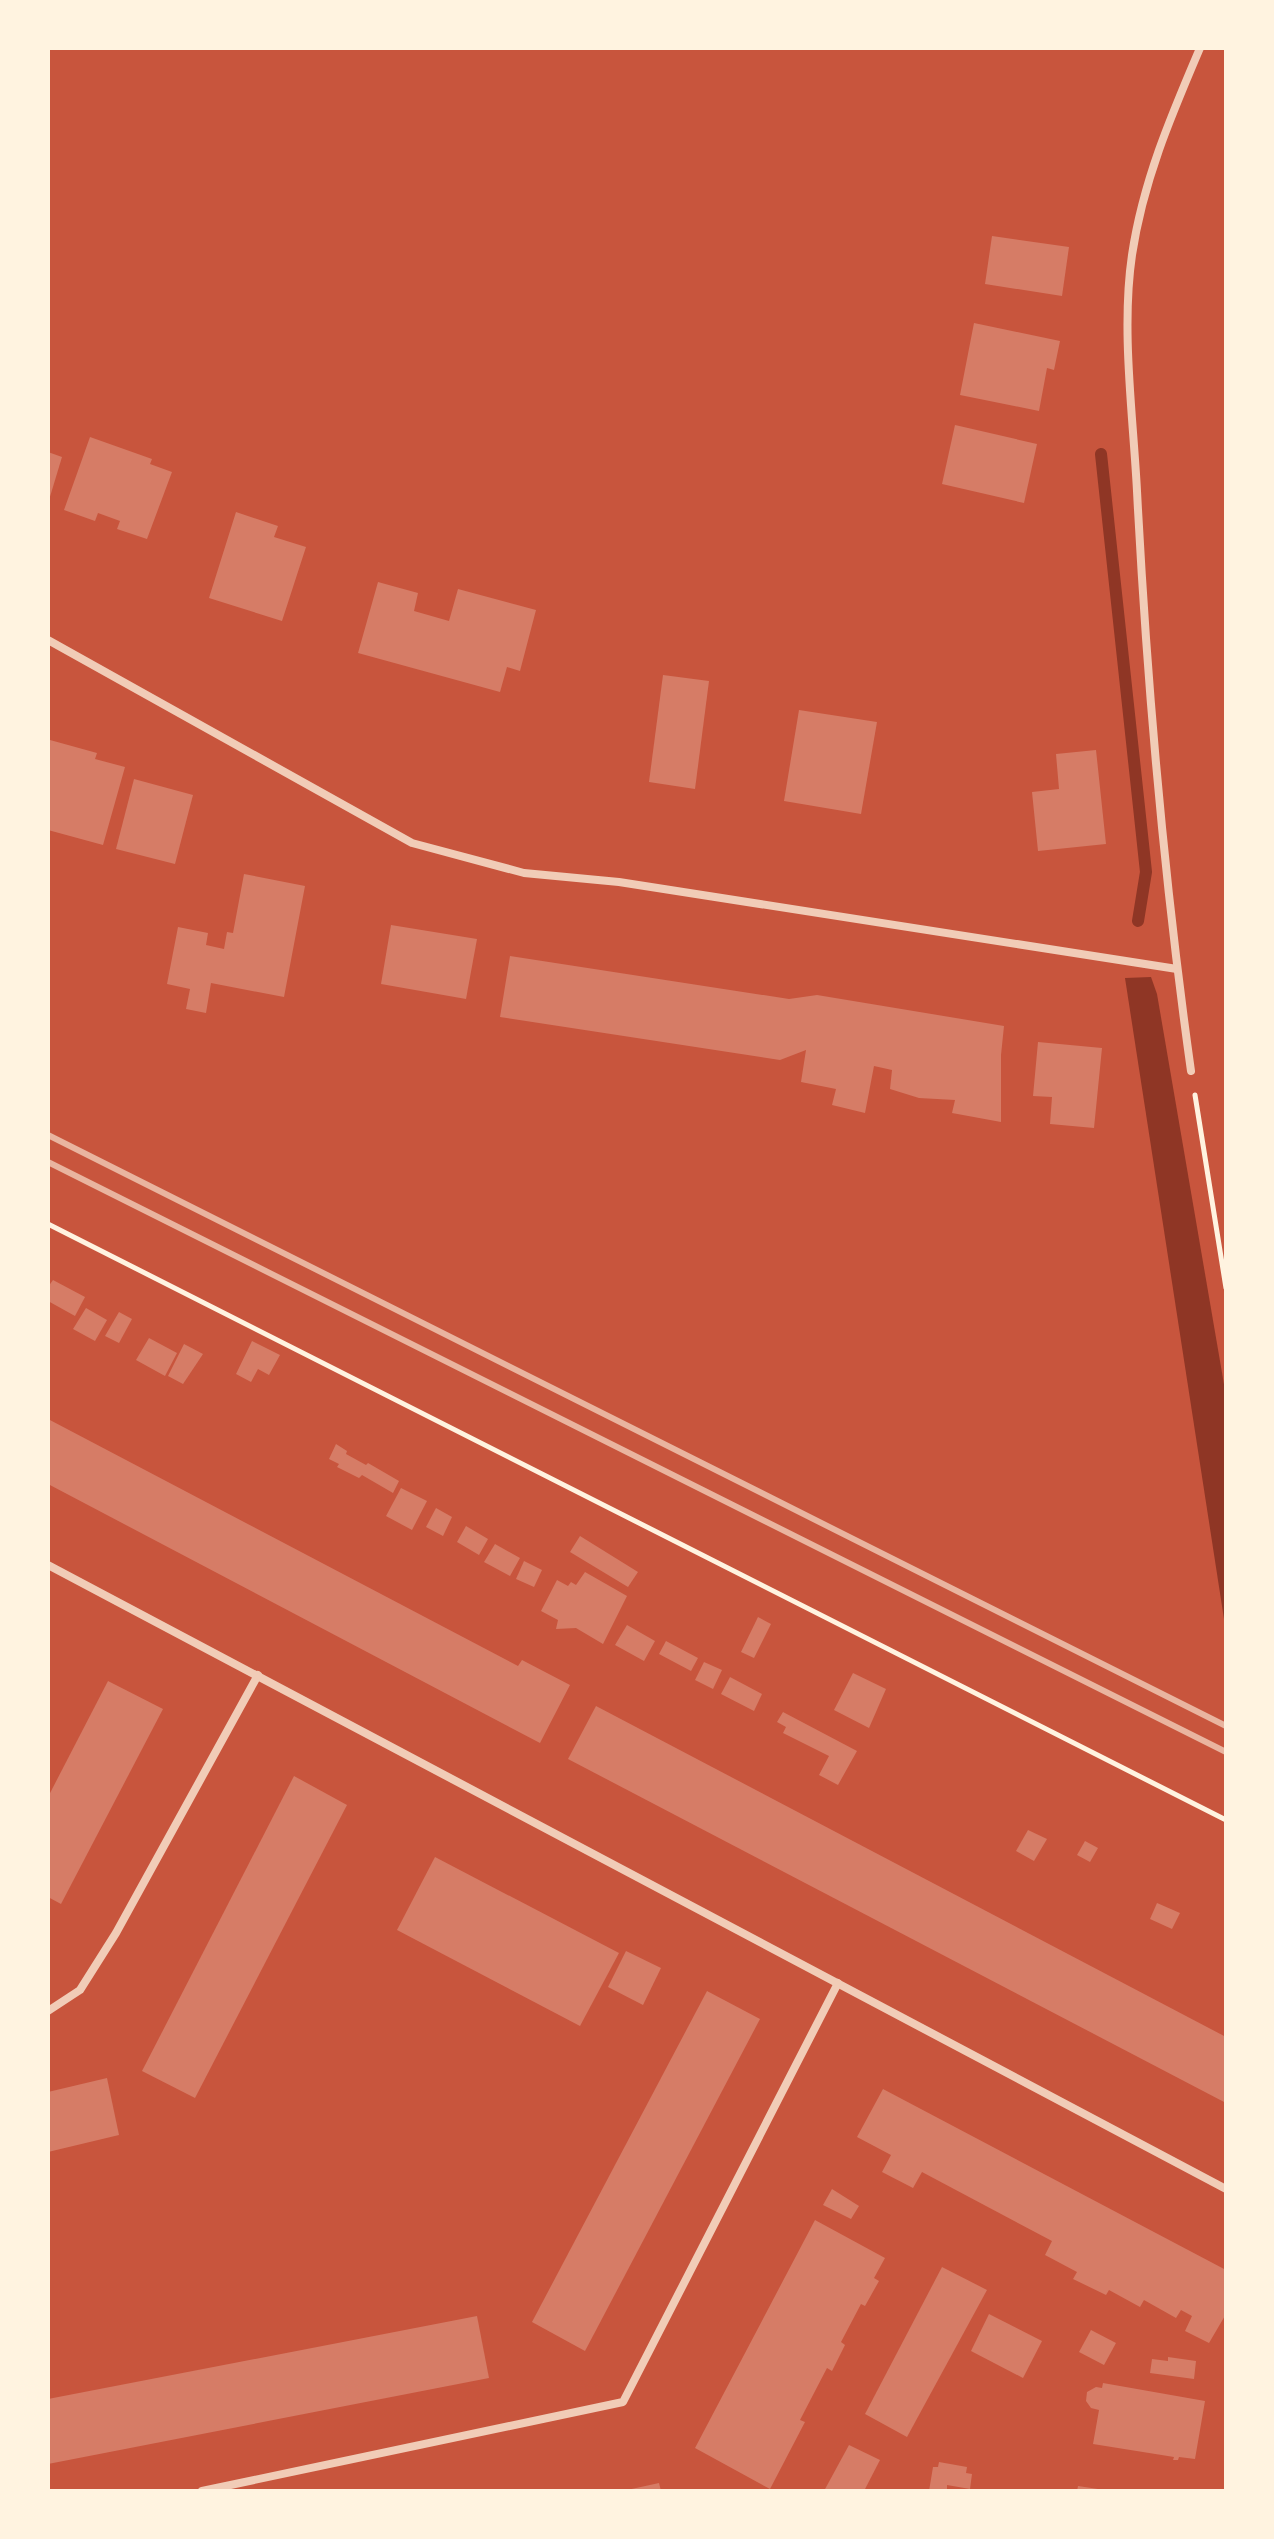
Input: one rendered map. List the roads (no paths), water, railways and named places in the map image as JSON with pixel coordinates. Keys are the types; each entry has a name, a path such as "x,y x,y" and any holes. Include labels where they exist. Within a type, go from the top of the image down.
{"street":[{"path":"1191,1071 1177,969 1142,605 1127,311 1131,256 1143,195 1164,133 1200,48"},
{"path":"48,640 412,843 524,873 619,882 1177,969"},
{"path":"48,1565 1226,2189"},
{"path":"48,2011 80,1990 116,1933 258,1675"},
{"path":"202,2491 623,2402 838,1983"}],"waterway":[{"path":"1101,454 1146,872 1138,921"}],"railway":[{"path":"48,1135 1226,1726"},
{"path":"48,1162 1226,1752"}]}
